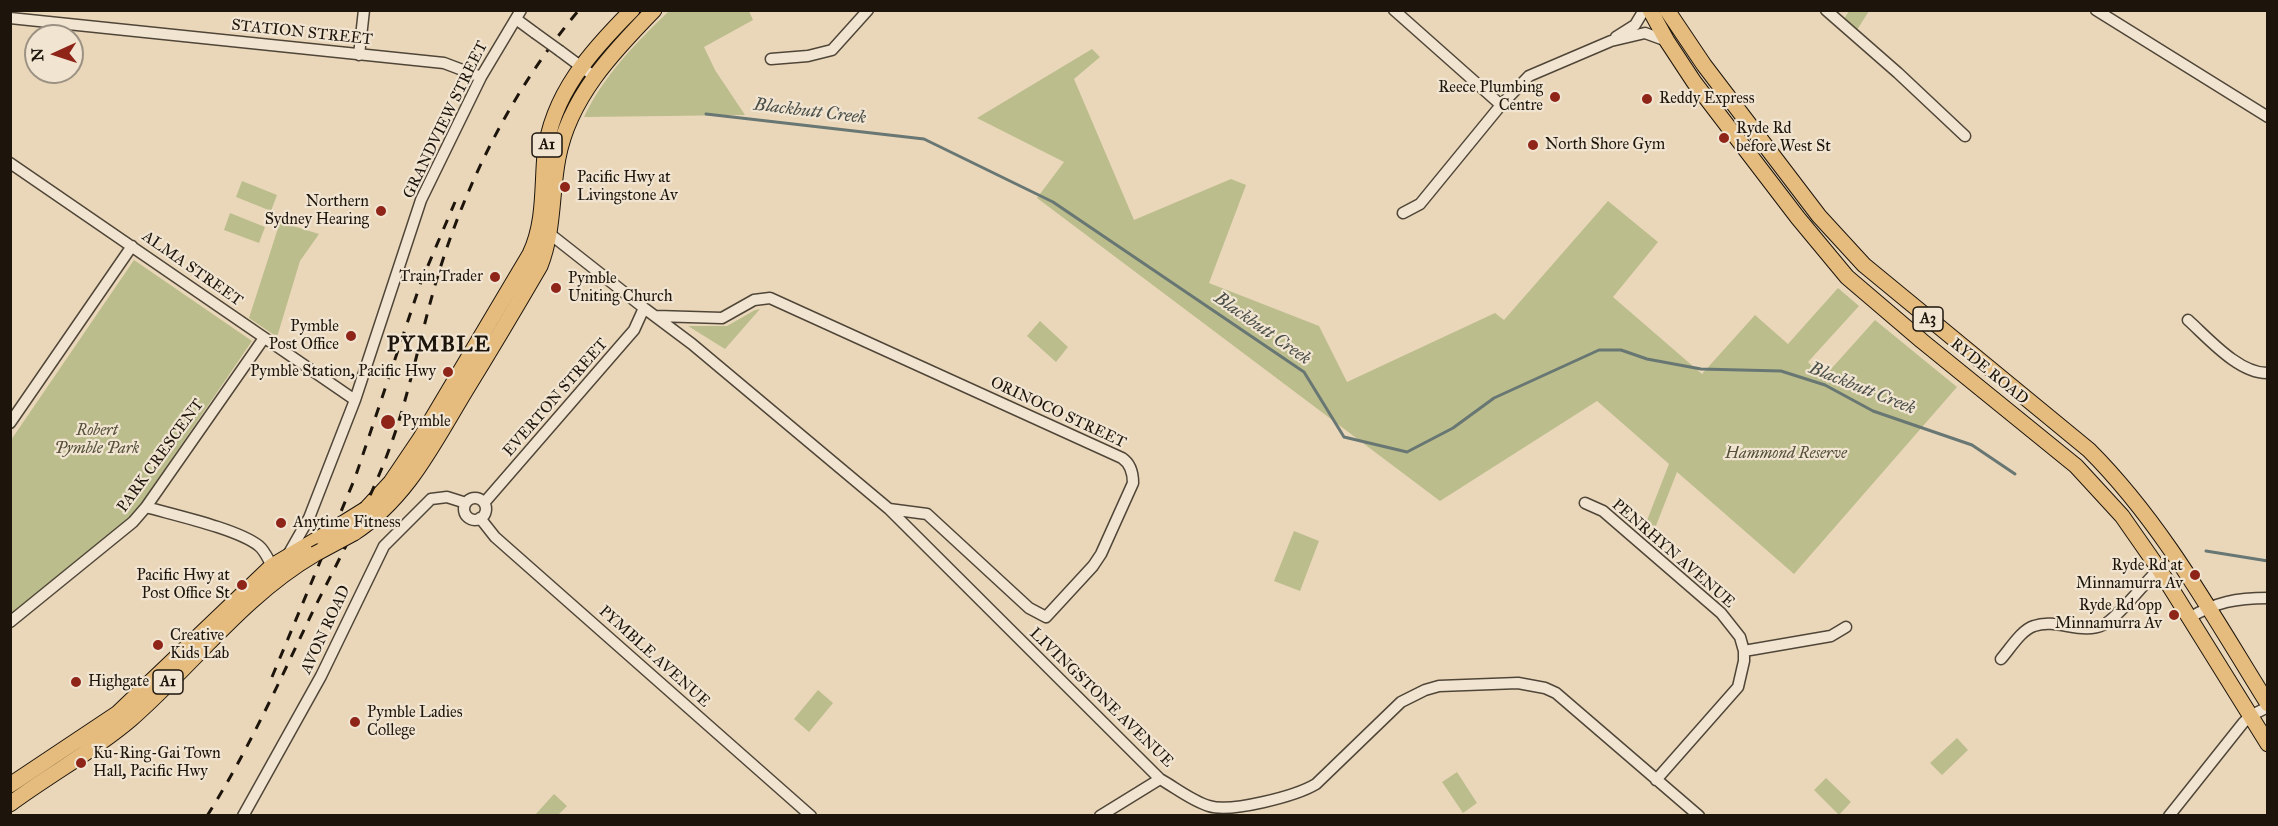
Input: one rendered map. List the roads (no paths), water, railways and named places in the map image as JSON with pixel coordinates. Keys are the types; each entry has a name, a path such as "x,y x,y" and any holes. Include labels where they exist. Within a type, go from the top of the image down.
{"highway":[{"name":"A1","path":"10,785 118,713 272,566 366,509 391,482 420,439 544,233 546,151 550,127 558,104 580,67 632,10"},
{"name":"A1","path":"10,804 131,718 262,591 288,570 354,533 388,507 421,464 540,266 544,233 563,138 583,95 612,54 654,10"},
{"name":"RYDE ROAD","path":"1650,10 1694,82 1798,219 1847,277 1913,334 2076,466 2122,516 2159,569 2268,744"},
{"name":"RYDE ROAD","path":"1667,10 1704,65 1835,235 1864,265 2102,463 2147,515 2268,705"}],"street":[{"path":"359,54 364,10"},
{"path":"771,59 808,56 832,50 868,10"},
{"path":"1394,10 1502,105"},
{"path":"1611,41 1635,25 1644,10"},
{"path":"1826,10 1839,15 1965,136"},
{"path":"2096,10 2268,117"},
{"path":"518,14 535,33 595,76"},
{"name":"GRANDVIEW STREET","path":"287,556 309,518 355,400 421,200 481,77 518,14"},
{"name":"STATION STREET","path":"10,18 444,63 481,77"},
{"path":"1403,213 1419,204 1529,76 1611,41 1645,33 1667,41"},
{"name":"ALMA STREET","path":"10,163 355,400"},
{"name":"LIVINGSTONE AVENUE","path":"544,233 692,344 889,509 1160,779 1196,800 1218,808 1234,808 1290,795 1316,784 1401,702 1412,696 1439,686 1518,683 1545,688 1556,693 1699,816"},
{"path":"10,423 132,246"},
{"name":"ORINOCO STREET","path":"656,316 722,318 754,300 770,298 1122,458 1127,461 1133,476 1133,483 1101,554 1093,566 1046,617 1029,608 927,514 889,509"},
{"name":"EVERTON STREET","path":"484,503 634,330 644,308"},
{"path":"2188,320 2243,367 2268,373"},
{"name":"PARK CRESCENT","path":"10,622 134,522 264,338"},
{"name":"AVON ROAD","path":"243,816 321,676 384,546 431,499 447,497 466,503"},
{"path":"466,503 475,498 484,503 486,510 480,518"},
{"name":"PYMBLE AVENUE","path":"466,503 464,509 466,515 471,519 480,518 495,537 811,816"},
{"name":"PENRHYN AVENUE","path":"1585,504 1603,511 1721,613 1740,637 1744,651"},
{"path":"146,507 210,525 253,542 262,550 272,566"},
{"path":"309,518 312,529 321,537"},
{"path":"2001,659 2028,629 2034,626 2092,628 2109,622 2159,569"},
{"path":"2189,618 2207,607 2239,598 2268,597"},
{"path":"1656,780 1738,687 1744,651 1831,636 1846,627"},
{"path":"2169,816 2250,716 2268,705"},
{"path":"1100,816 1160,779"}],"waterway":[{"name":"Blackbutt Creek","path":"706,114 924,139 1053,202 1304,372 1344,437 1407,452 1453,428 1494,398 1599,350 1621,350 1647,359 1701,369 1781,371 1825,385 1873,411 1972,445 2015,474"},
{"name":"Blackbutt Creek","path":"2206,551 2268,561"}],"railway":[{"path":"207,816 263,715 358,522 388,453 413,371 439,272 479,168 496,134 534,70 579,10"},
{"path":"272,677 355,478 421,282 455,202"}],"place":[{"name":"Reece Plumbing Centre","path":"1555,97"},
{"name":"Reddy Express","path":"1647,99"},
{"name":"Ryde Rd before West St","path":"1724,138"},
{"name":"North Shore Gym","path":"1533,145"},
{"name":"Pacific Hwy at Livingstone Av","path":"565,187"},
{"name":"Northern Sydney Hearing","path":"381,211"},
{"name":"Train Trader","path":"495,277"},
{"name":"Pymble Uniting Church","path":"556,288"},
{"name":"Pymble Post Office","path":"351,336"},
{"name":"Pymble Station, Pacific Hwy","path":"448,372"},
{"name":"Pymble","path":"388,422"},
{"name":"Anytime Fitness","path":"281,523"},
{"name":"Ryde Rd at Minnamurra Av","path":"2195,575"},
{"name":"Pacific Hwy at Post Office St","path":"242,585"},
{"name":"Ryde Rd opp Minnamurra Av","path":"2174,615"},
{"name":"Creative Kids Lab","path":"158,645"},
{"name":"Highgate","path":"76,682"},
{"name":"Pymble Ladies College","path":"355,722"},
{"name":"Ku-Ring-Gai Town Hall, Pacific Hwy","path":"81,763"}],"district":[{"name":"PYMBLE","path":"439,346"}],"park label":[{"name":"Robert Pymble Park","path":"97,440"},
{"name":"Hammond Reserve","path":"1786,454"}]}
